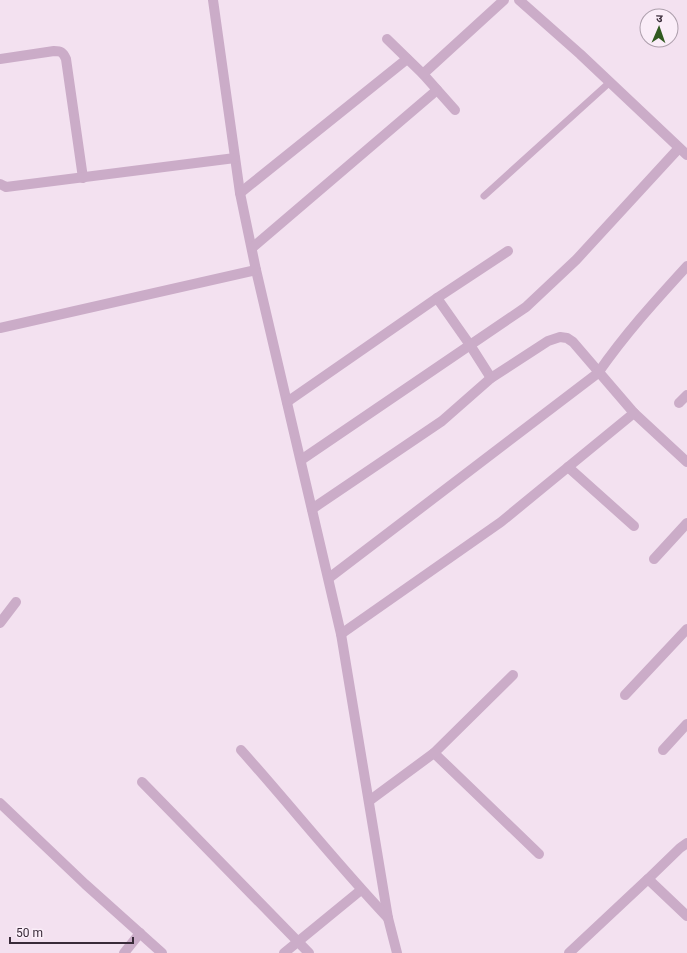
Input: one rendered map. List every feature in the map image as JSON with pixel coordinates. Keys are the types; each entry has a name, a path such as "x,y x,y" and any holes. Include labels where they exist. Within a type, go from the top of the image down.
{"street":[{"path":"212,0 240,193 256,270 341,634 388,918 397,953"},
{"path":"423,74 504,0"},
{"path":"520,0 687,155"},
{"path":"387,39 423,74 455,110"},
{"path":"0,59 54,51 59,51 64,54 83,178"},
{"path":"240,193 407,59"},
{"path":"252,248 437,90"},
{"path":"301,460 526,307 576,260 679,148"},
{"path":"0,184 6,187 235,158"},
{"path":"287,402 437,298 508,251"},
{"path":"329,578 598,373 616,346 646,310 687,266"},
{"path":"0,328 256,270"},
{"path":"437,298 491,378"},
{"path":"312,509 442,421 491,378 548,341 560,337 566,338 572,342 634,413 687,462"},
{"path":"679,403 687,395"},
{"path":"341,634 501,522 634,413"},
{"path":"568,467 634,526"},
{"path":"654,559 687,523"},
{"path":"0,623 16,602"},
{"path":"625,695 687,628"},
{"path":"369,801 434,753 512,675"},
{"path":"663,750 687,724"},
{"path":"241,750 361,890 388,918"},
{"path":"434,753 539,854"},
{"path":"142,782 309,953"},
{"path":"0,803 85,884 162,953"},
{"path":"569,953 687,843"},
{"path":"648,879 687,916"},
{"path":"284,953 361,890"},
{"path":"124,953 140,933"}],"lane":[{"path":"484,196 610,82"}]}
